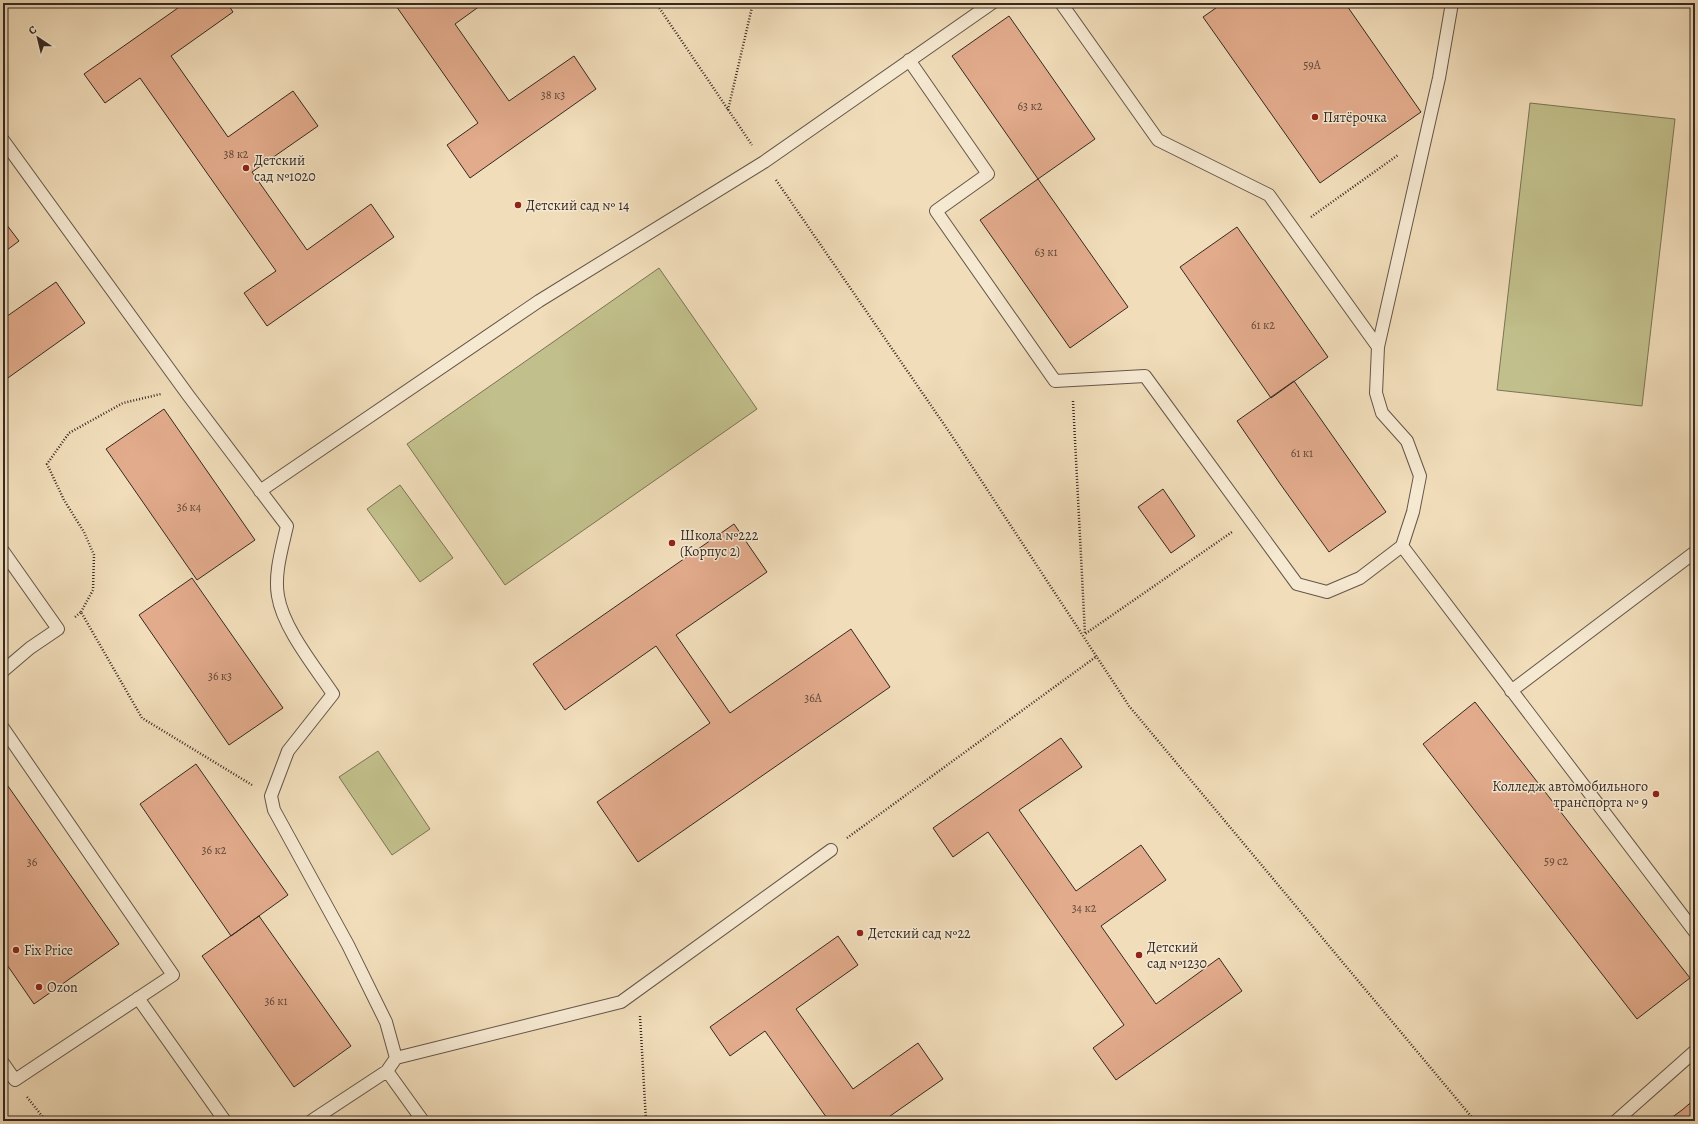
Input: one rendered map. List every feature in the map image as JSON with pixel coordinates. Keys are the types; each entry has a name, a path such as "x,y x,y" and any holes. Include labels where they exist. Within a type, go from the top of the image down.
{"lane":[{"path":"260,491 539,301 764,162 992,3"},
{"path":"1061,3 1158,140 1269,195 1378,346"},
{"path":"909,60 988,174 936,211 1055,381 1145,376 1296,584 1328,592 1360,578 1402,546 1413,512 1420,476 1407,441 1382,413 1376,393 1378,346 1439,78 1452,3"},
{"path":"3,140 188,395 287,526 278,566 278,596 290,629 333,694 288,751 271,796 274,810 348,944 386,1022 396,1058"},
{"path":"1402,546 1695,932"},
{"path":"3,551 58,628 3,670"},
{"path":"1511,691 1695,552"},
{"path":"3,728 173,975 15,1080 3,1062"},
{"path":"311,1121 387,1071 396,1058 621,1002 831,850"},
{"path":"138,998 225,1121"},
{"path":"1616,1121 1695,1051"},
{"path":"387,1071 423,1121"}],"path":[{"path":"656,3 952,436 1129,706 1475,1121"},
{"path":"728,110 754,3"},
{"path":"1294,230 1426,135"},
{"path":"1072,380 1085,634 1249,519"},
{"path":"58,628 81,612 93,590 94,555 84,532 64,500 47,464 69,433 123,403 157,394 188,395"},
{"path":"81,612 142,718 271,796"},
{"path":"831,850 1097,656"},
{"path":"638,990 646,1121"},
{"path":"15,1080 46,1121"}],"shaded area":[{"path":"1530,103 1675,119 1642,406 1497,390"},
{"path":"659,268 757,409 505,585 407,444"},
{"path":"400,485 453,558 420,582 367,509"},
{"path":"378,751 430,829 392,855 339,777"}],"building":[{"path":"185,3 227,3 233,12 171,56 228,137 293,91 318,126 252,172 307,250 371,204 394,237 267,326 244,293 276,271 140,78 105,103 84,74"},
{"path":"394,3 484,3 455,24 509,101 574,56 596,89 470,178 447,145 478,123"},
{"path":"1223,3 1345,3 1421,112 1320,183 1203,17"},
{"path":"1009,16 1095,139 1038,179 952,56"},
{"path":"1038,179 1128,307 1070,348 980,220"},
{"path":"3,220 19,241 3,253"},
{"path":"1237,227 1328,357 1271,398 1180,267"},
{"path":"56,282 85,323 5,380 3,377 3,319"},
{"path":"1294,381 1386,512 1329,552 1237,421"},
{"path":"164,409 255,540 197,580 106,449"},
{"path":"1163,489 1195,536 1171,553 1138,507"},
{"path":"734,524 767,572 676,635 730,713 851,629 890,687 638,862 597,802 710,723 656,646 565,710 533,664"},
{"path":"192,578 283,708 229,745 139,615"},
{"path":"1475,702 1690,978 1637,1019 1423,744"},
{"path":"1061,738 1082,767 1019,810 1076,891 1141,845 1166,880 1101,926 1156,1004 1219,958 1242,991 1116,1080 1093,1048 1124,1025 988,832 953,857 933,828"},
{"path":"196,764 288,895 231,936 140,804"},
{"path":"3,779 119,944 34,1004 3,959"},
{"path":"259,916 351,1046 294,1087 202,956"},
{"path":"838,936 858,965 796,1009 853,1089 918,1043 943,1079 883,1121 829,1121 765,1031 730,1056 710,1027"},
{"path":"1695,1099 1695,1121 1667,1121 1682,1110"}],"place":[{"name":"Пятёрочка","path":"1315,117"},
{"name":"Детский сад №1020","path":"246,168"},
{"name":"Детский сад № 14","path":"518,205"},
{"name":"Школа №222 (Корпус 2)","path":"672,543"},
{"name":"Колледж автомобильного транспорта № 9","path":"1656,794"},
{"name":"Детский сад №22","path":"860,933"},
{"name":"Fix Price","path":"16,950"},
{"name":"Детский сад №1230","path":"1139,955"},
{"name":"Ozon","path":"39,987"}]}
